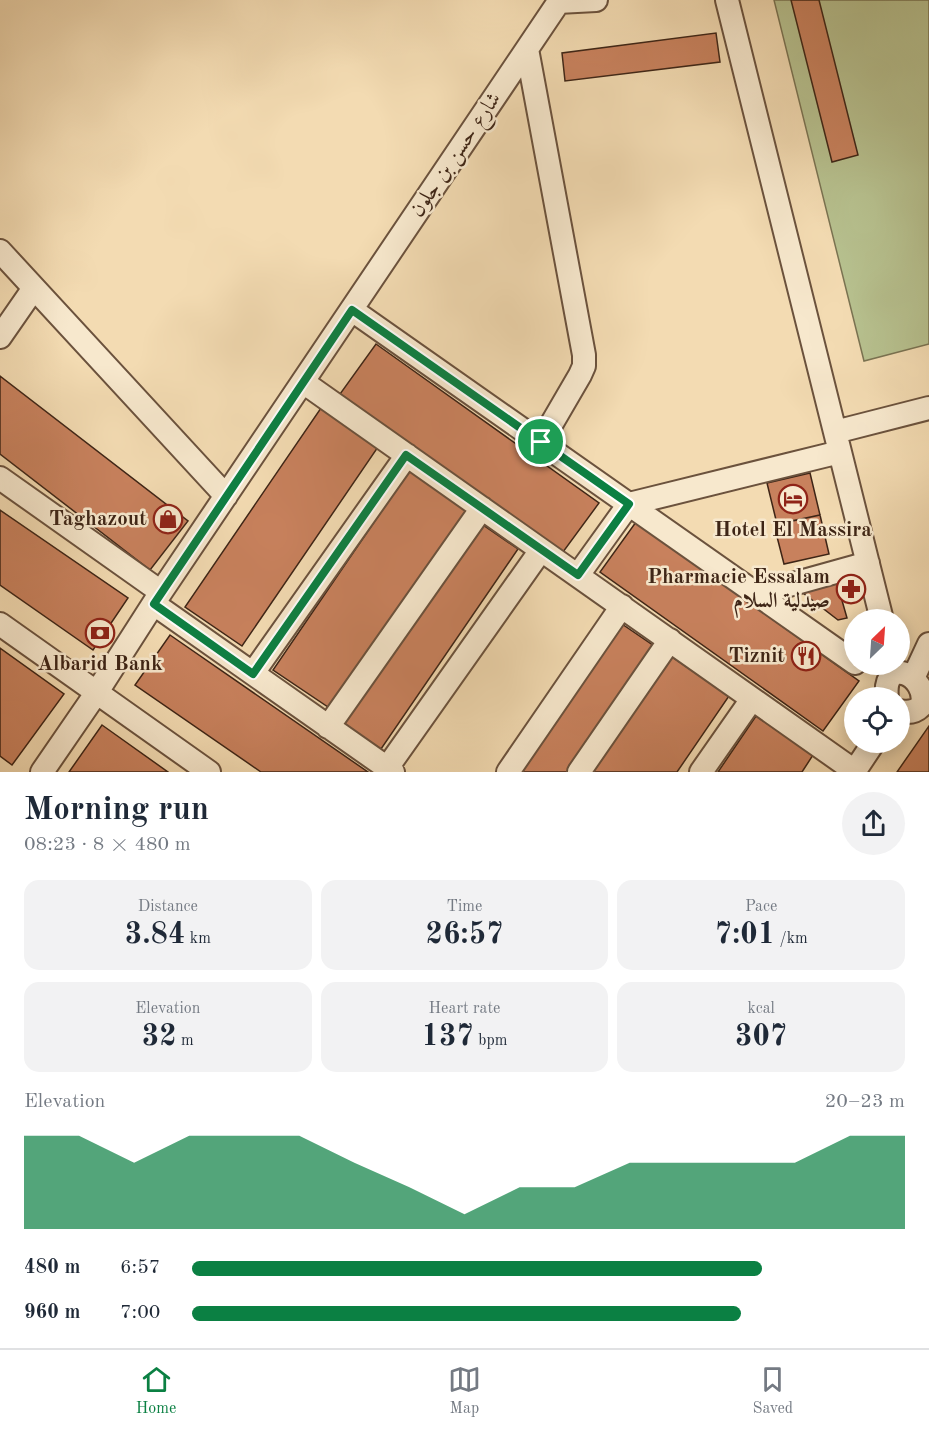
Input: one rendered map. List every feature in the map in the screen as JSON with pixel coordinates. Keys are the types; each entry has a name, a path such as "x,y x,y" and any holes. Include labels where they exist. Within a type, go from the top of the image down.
{"street":[{"path":"559,1 596,0"},
{"path":"727,0 879,609"},
{"name":"شارع حسن بن جلون","path":"42,772 559,1"},
{"path":"527,49 584,355 584,366 580,375 541,442"},
{"path":"0,251 226,496"},
{"path":"0,337 34,288"},
{"path":"352,310 844,656"},
{"path":"303,382 855,772 867,753"},
{"path":"578,575 629,504 837,442 929,408"},
{"path":"253,674 406,455"},
{"path":"0,478 158,598 253,674 390,770 542,550"},
{"path":"328,727 482,508"},
{"path":"757,594 868,563"},
{"path":"508,772 622,606"},
{"path":"0,624 209,772"},
{"path":"579,772 670,640"},
{"path":"896,679 929,644"},
{"path":"896,679 920,677 926,688 916,710"},
{"path":"701,772 752,699"}],"green space":[{"path":"774,0 929,0 929,344 864,361"}],"building":[{"path":"791,0 819,0 858,155 832,162"},
{"path":"716,33 720,62 565,81 562,53"},
{"path":"376,344 599,503 563,552 340,394"},
{"path":"0,376 188,521 150,570 0,454"},
{"path":"321,408 378,447 242,646 185,607"},
{"path":"409,471 467,510 331,709 273,670"},
{"path":"810,473 820,515 777,524 767,483"},
{"path":"0,510 128,598 93,650 0,585"},
{"path":"820,515 829,554 784,564 774,525"},
{"path":"636,522 844,670 844,675 851,675 859,681 855,687 844,687 844,702 823,731 600,572"},
{"path":"480,523 518,549 381,749 343,723"},
{"path":"835,576 844,609 844,619 838,620 794,586"},
{"path":"619,622 657,648 572,772 516,772"},
{"path":"170,635 368,772 261,772 135,685"},
{"path":"0,648 64,694 12,765 0,756"},
{"path":"672,657 729,696 677,772 593,772"},
{"path":"756,716 813,755 802,772 718,772"},
{"path":"102,725 168,772 69,772"},
{"path":"929,726 929,772 897,772"}],"place":[{"name":"Hotel El Massira","path":"793,499"},
{"name":"Taghazout","path":"168,519"},
{"name":"Pharmacie Essalam صيدلية السلام","path":"851,589"},
{"name":"Albarid Bank","path":"100,633"},
{"name":"Tiznit","path":"806,656"}],"route":[{"path":"352,310 541,442 629,504 578,575 406,455 253,674 154,604 352,310"}]}
